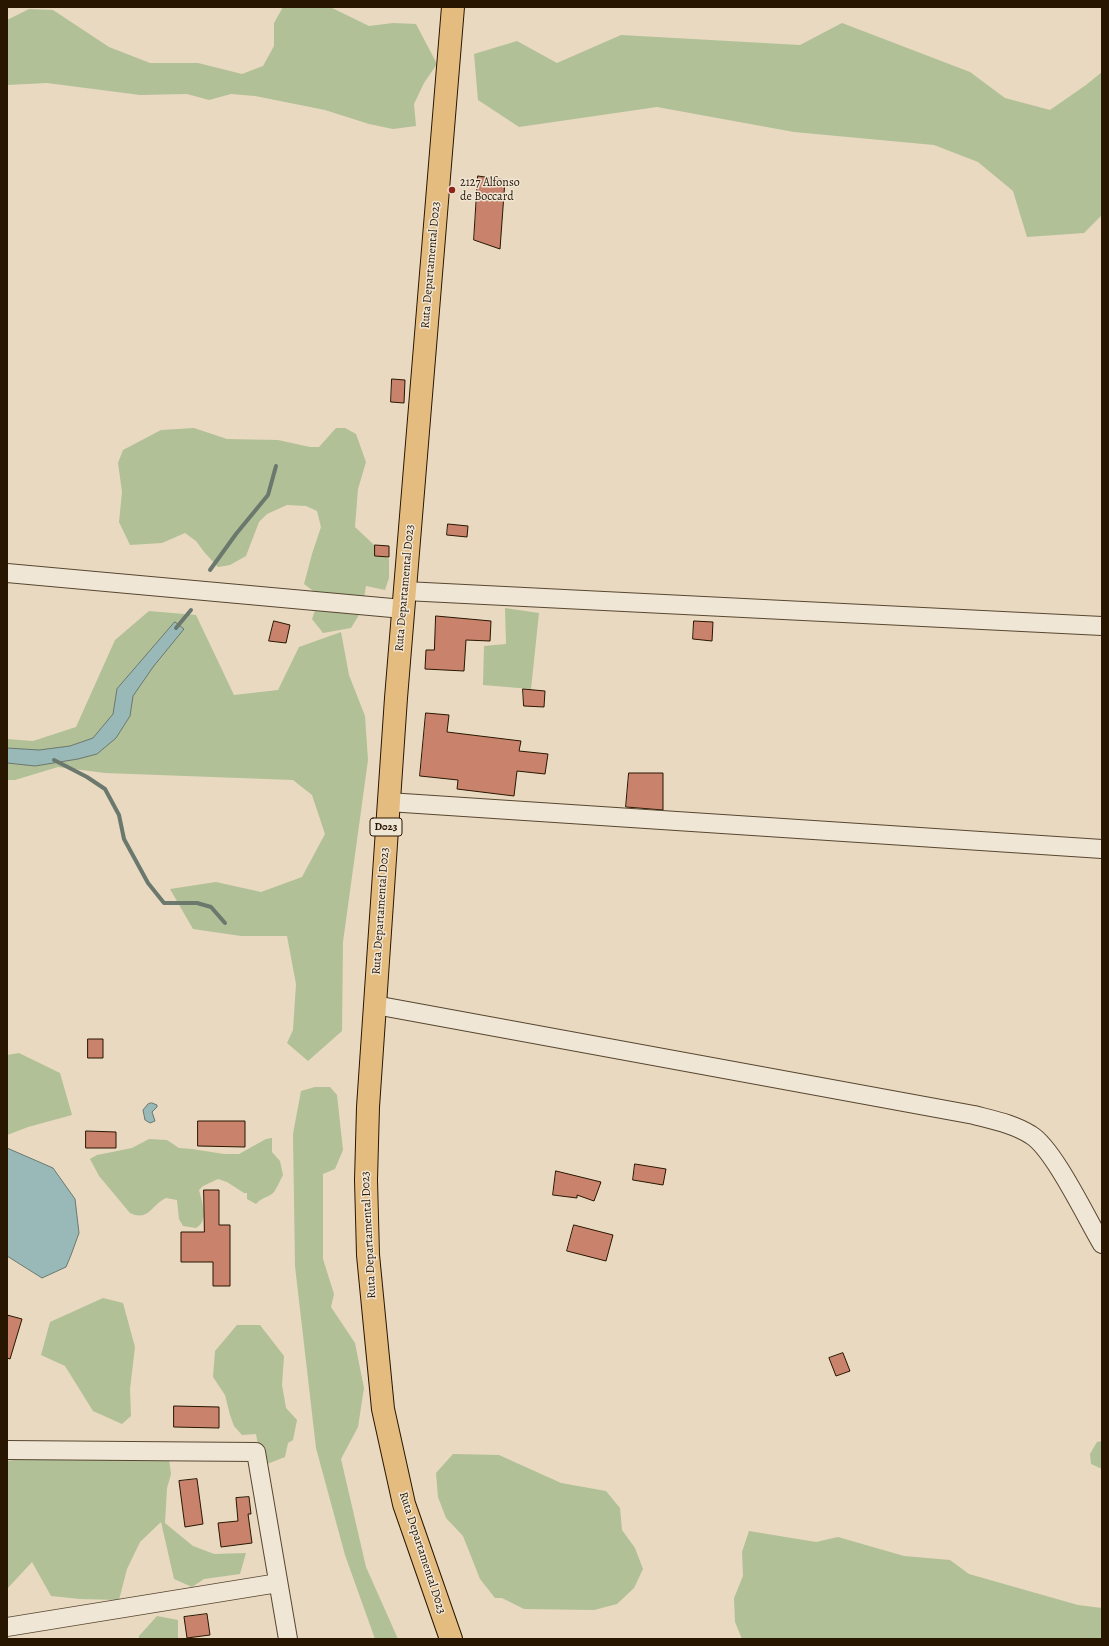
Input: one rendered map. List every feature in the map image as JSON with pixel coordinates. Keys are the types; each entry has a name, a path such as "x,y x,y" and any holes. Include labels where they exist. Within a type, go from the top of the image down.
{"main road":[{"name":"Ruta Departamental D023","path":"451,1639 404,1504 383,1409 368,1255 366,1180 368,1107 388,802 414,469 453,7"}],"street":[{"path":"7,573 404,600 1102,626"},
{"path":"388,802 1102,849"},
{"path":"375,1005 974,1115 1018,1127 1033,1136 1056,1163 1102,1244"},
{"path":"7,1450 256,1452 288,1639"},
{"path":"7,1627 278,1583"}],"green space":[{"path":"283,7 330,7 369,26 393,23 416,24 437,64 424,83 414,104 416,126 393,129 369,124 325,110 255,96 231,94 209,100 187,94 140,95 47,83 7,85 7,20 29,9 53,10 109,47 150,63 198,63 242,74 263,66 274,46 274,23"},
{"path":"842,23 970,72 1005,98 1050,110 1102,72 1102,215 1084,233 1027,237 1013,191 978,162 934,145 794,132 657,107 519,127 478,100 474,54 517,41 557,63 621,35 800,45"},
{"path":"194,428 227,439 278,440 310,447 319,447 336,428 345,428 356,434 366,462 358,489 355,527 389,559 389,578 385,590 366,586 362,610 351,628 323,633 312,619 320,596 304,584 321,527 317,511 306,506 287,505 267,514 259,522 246,556 230,565 218,567 196,541 185,533 162,543 130,545 119,522 122,492 118,463 123,450 161,430"},
{"path":"505,608 539,613 531,689 483,685 484,646 506,644"},
{"path":"149,611 196,615 234,695 278,690 299,647 341,632 349,675 365,716 368,760 343,942 342,1031 308,1061 287,1043 293,1030 296,984 287,936 241,936 193,929 170,889 216,882 261,892 302,877 325,834 312,795 293,780 105,773 58,767 15,780 7,780 7,739 33,741 76,727 115,640"},
{"path":"19,1053 60,1073 72,1115 28,1127 7,1135 7,1055"},
{"path":"315,1087 330,1087 337,1095 343,1150 335,1169 323,1174 323,1259 334,1294 331,1307 355,1343 364,1388 358,1427 341,1459 366,1567 398,1639 375,1639 345,1555 316,1448 295,1266 293,1134 301,1091"},
{"path":"272,1138 272,1152 280,1161 283,1175 273,1193 256,1204 247,1199 247,1193 244,1193 227,1182 218,1179 203,1186 199,1190 204,1211 202,1221 196,1228 183,1226 179,1219 177,1200 166,1198 146,1214 136,1215 130,1213 99,1176 90,1159 97,1155 132,1148 149,1139 167,1140 179,1148 224,1154 239,1154 266,1139"},
{"path":"103,1298 123,1303 135,1347 130,1389 131,1416 122,1424 93,1411 65,1366 41,1355 50,1322"},
{"path":"237,1325 260,1325 284,1356 282,1385 286,1408 297,1420 293,1440 288,1443 285,1457 262,1466 256,1434 242,1435 234,1426 225,1395 213,1377 215,1351"},
{"path":"1102,1441 1102,1469 1091,1464 1090,1454 1097,1442"},
{"path":"168,1452 171,1474 167,1488 165,1523 193,1546 214,1554 246,1553 240,1574 204,1579 192,1587 174,1579 161,1522 140,1542 127,1569 119,1600 80,1599 51,1596 32,1562 7,1589 7,1461 28,1458"},
{"path":"453,1454 499,1455 561,1483 606,1491 620,1508 622,1530 635,1548 643,1569 634,1588 617,1604 594,1610 524,1609 502,1598 495,1598 480,1579 463,1536 446,1518 438,1497 436,1473"},
{"path":"749,1531 816,1542 838,1537 904,1556 950,1560 969,1574 1078,1605 1102,1608 1102,1639 742,1639 735,1622 734,1598 743,1576 742,1552"},
{"path":"157,1616 178,1620 178,1638 183,1639 139,1639 139,1636"}],"water":[{"path":"175,622 184,629 153,667 133,696 130,716 116,738 97,754 78,759 35,766 7,763 7,748 39,750 70,746 93,738 113,714 117,689"},
{"path":"152,1103 157,1105 157,1107 152,1112 155,1121 150,1123 145,1120 143,1110 148,1104"},
{"path":"7,1148 53,1168 75,1199 79,1233 66,1267 42,1278 7,1256"}],"building":[{"path":"478,176 505,180 500,249 474,240"},
{"path":"392,379 405,380 404,403 391,402"},
{"path":"448,524 468,526 467,537 447,535"},
{"path":"375,545 389,546 389,557 375,556"},
{"path":"436,616 491,621 490,641 466,640 464,671 425,669 426,650 434,650"},
{"path":"274,621 290,625 286,643 269,641"},
{"path":"694,621 713,622 712,641 693,639"},
{"path":"523,689 545,691 544,707 524,706"},
{"path":"426,713 449,715 447,732 521,741 519,751 548,754 545,774 517,771 514,796 457,789 458,780 420,776"},
{"path":"629,773 663,773 663,810 626,807"},
{"path":"88,1039 103,1039 103,1058 88,1058"},
{"path":"198,1121 245,1121 245,1147 198,1146"},
{"path":"86,1131 116,1132 116,1148 86,1148"},
{"path":"635,1164 666,1169 663,1185 633,1180"},
{"path":"556,1171 601,1182 594,1201 577,1195 577,1198 553,1195"},
{"path":"204,1190 219,1190 219,1225 230,1225 230,1286 213,1286 213,1262 181,1262 181,1232 204,1232"},
{"path":"574,1225 613,1235 606,1261 567,1251"},
{"path":"7,1315 22,1319 10,1359 7,1358"},
{"path":"843,1353 850,1371 836,1376 829,1358"},
{"path":"174,1406 219,1407 219,1428 174,1427"},
{"path":"197,1479 203,1524 185,1527 179,1481"},
{"path":"249,1497 251,1514 248,1514 252,1543 221,1547 218,1523 238,1521 236,1498"},
{"path":"207,1614 210,1635 187,1638 184,1617"}],"waterway":[{"path":"210,570 236,534 268,495 276,466"},
{"path":"176,628 191,610"},
{"path":"54,760 87,777 105,789 119,815 124,839 148,883 164,903 197,903 211,907 225,923"}],"place":[{"name":"2127 Alfonso de Boccard","path":"452,190"}]}
